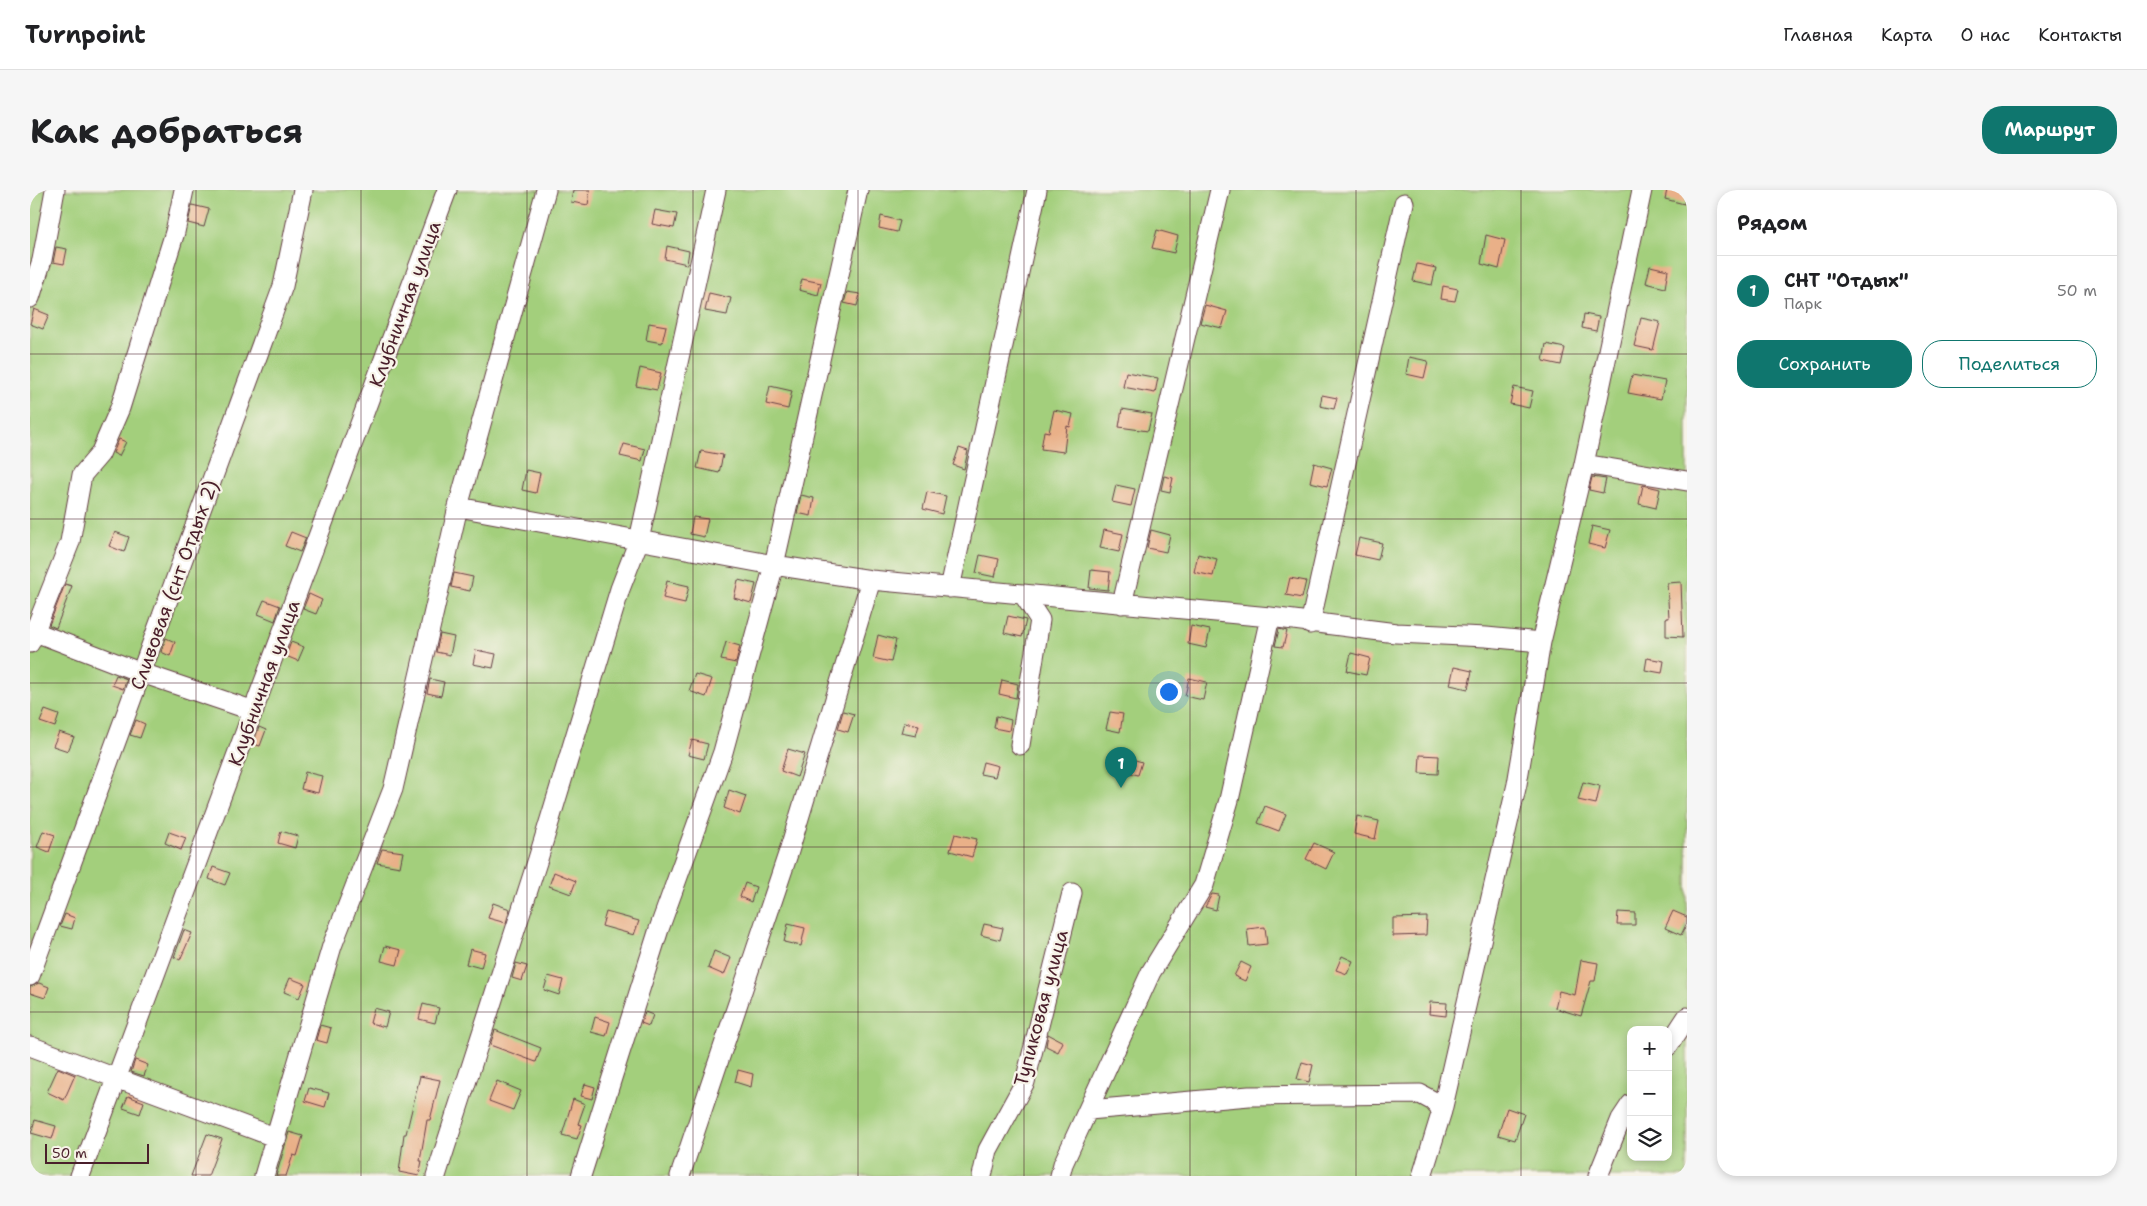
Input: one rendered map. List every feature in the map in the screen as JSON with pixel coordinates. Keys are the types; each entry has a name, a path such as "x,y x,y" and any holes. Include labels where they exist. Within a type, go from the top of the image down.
{"lane":[{"path":"30,298 42,260 55,190"},
{"path":"184,190 175,232 120,408 100,454 82,475 70,542 32,635 254,712"},
{"name":"Сливовая (снт Отдых 2)","path":"30,976 283,286 303,190"},
{"name":"Клубничная улица","path":"80,1176 448,190"},
{"path":"264,1176 277,1138 332,946 393,789 458,507 546,190"},
{"path":"436,1176 538,859 620,589 639,540 716,190"},
{"path":"581,1176 659,929 724,752 774,565 858,190"},
{"path":"950,588 1037,190"},
{"path":"1122,604 1220,190"},
{"path":"1422,1176 1442,1111 1517,784 1541,642 1584,464 1642,190"},
{"path":"1310,624 1404,203"},
{"path":"1584,464 1687,481"},
{"path":"458,507 774,565 871,580 1270,617 1310,624 1396,633 1486,637 1541,642"},
{"path":"680,1176 790,852 871,580"},
{"path":"1020,745 1040,620 1023,594"},
{"path":"1060,1176 1063,1164 1151,972 1204,885 1229,800 1270,617"},
{"name":"Тупиковая улица","path":"982,1176 988,1150 1025,1082 1072,893"},
{"path":"1672,1040 1687,1017"},
{"path":"30,1046 277,1138"},
{"path":"1089,1110 1249,1096 1420,1094 1433,1101 1442,1111"},
{"path":"1598,1176 1621,1119 1627,1110"}],"green space":[{"path":"30,190 1687,190 1687,1176 30,1176"}],"building":[{"path":"573,190 590,190 588,205 571,202"},
{"path":"1667,190 1687,190 1684,204 1665,199"},
{"path":"192,205 209,209 204,227 188,223"},
{"path":"655,210 677,214 674,228 652,224"},
{"path":"881,216 900,221 897,232 879,228"},
{"path":"1157,230 1178,236 1174,253 1152,248"},
{"path":"1486,235 1505,240 1499,269 1481,264"},
{"path":"667,246 689,251 687,264 665,259"},
{"path":"56,247 67,249 64,264 53,262"},
{"path":"1417,264 1436,268 1432,285 1413,281"},
{"path":"1650,266 1668,270 1665,288 1646,283"},
{"path":"802,279 821,283 818,295 799,290"},
{"path":"1443,286 1458,289 1455,301 1441,299"},
{"path":"847,292 860,294 857,306 844,303"},
{"path":"709,293 731,298 727,315 705,311"},
{"path":"1205,305 1227,311 1222,328 1200,323"},
{"path":"34,309 49,315 43,329 30,324"},
{"path":"1584,314 1599,317 1596,331 1582,328"},
{"path":"1641,318 1660,322 1653,350 1634,346"},
{"path":"649,323 666,326 662,343 646,340"},
{"path":"1546,344 1565,348 1561,365 1543,361"},
{"path":"1409,357 1428,361 1424,378 1406,374"},
{"path":"640,368 661,373 657,390 636,386"},
{"path":"1126,372 1158,378 1155,393 1123,387"},
{"path":"1632,375 1665,381 1661,399 1628,393"},
{"path":"770,386 792,391 788,409 766,404"},
{"path":"1514,387 1533,391 1529,408 1510,404"},
{"path":"1322,395 1337,398 1334,409 1320,406"},
{"path":"1122,409 1152,414 1148,431 1119,427"},
{"path":"1054,410 1073,414 1070,427 1067,426 1064,452 1041,449 1044,431 1049,432"},
{"path":"119,439 126,442 119,456 113,453"},
{"path":"624,444 645,449 642,461 620,456"},
{"path":"959,448 968,451 964,469 953,465"},
{"path":"701,451 723,455 719,473 697,468"},
{"path":"1314,463 1332,468 1327,486 1310,482"},
{"path":"526,470 540,473 536,493 522,490"},
{"path":"1164,476 1173,478 1170,492 1161,490"},
{"path":"1592,477 1606,479 1603,493 1589,490"},
{"path":"1116,485 1135,489 1131,506 1112,502"},
{"path":"1643,485 1660,489 1656,508 1639,504"},
{"path":"927,492 946,496 942,514 923,509"},
{"path":"801,495 814,498 811,516 797,513"},
{"path":"693,517 708,519 704,537 690,534"},
{"path":"1592,526 1610,530 1605,548 1588,544"},
{"path":"1104,530 1123,534 1119,552 1100,548"},
{"path":"1151,530 1170,535 1166,552 1147,548"},
{"path":"115,532 129,537 124,552 109,546"},
{"path":"291,532 306,538 300,552 285,546"},
{"path":"1359,538 1382,543 1378,560 1355,555"},
{"path":"1198,554 1217,559 1213,576 1194,572"},
{"path":"980,555 999,559 995,577 976,573"},
{"path":"1091,570 1110,572 1108,590 1089,588"},
{"path":"454,573 473,577 470,591 451,587"},
{"path":"1290,578 1306,581 1302,598 1286,595"},
{"path":"738,580 756,584 751,603 734,598"},
{"path":"667,581 689,586 685,603 663,598"},
{"path":"1681,582 1683,637 1666,636 1666,618 1669,618 1667,583"},
{"path":"65,584 72,586 56,628 49,625"},
{"path":"309,594 322,600 316,614 303,609"},
{"path":"264,600 280,606 275,621 258,614"},
{"path":"1008,616 1026,620 1022,637 1004,633"},
{"path":"1191,626 1210,630 1206,648 1188,644"},
{"path":"1279,629 1287,631 1283,647 1275,646"},
{"path":"440,634 454,637 450,655 436,652"},
{"path":"878,635 896,640 891,662 873,658"},
{"path":"166,638 175,642 170,656 161,652"},
{"path":"291,642 304,647 298,661 286,656"},
{"path":"726,642 740,646 736,663 721,660"},
{"path":"476,650 496,654 493,668 473,664"},
{"path":"1351,653 1370,658 1366,675 1347,671"},
{"path":"1647,658 1664,661 1662,673 1645,670"},
{"path":"1454,667 1472,671 1468,689 1450,685"},
{"path":"695,674 712,679 706,697 689,691"},
{"path":"116,675 127,679 123,689 112,685"},
{"path":"1189,678 1207,682 1203,700 1185,696"},
{"path":"430,679 444,682 441,696 427,693"},
{"path":"1002,680 1018,684 1016,698 999,694"},
{"path":"45,710 59,715 55,727 40,722"},
{"path":"843,711 854,714 848,732 838,729"},
{"path":"1110,712 1123,714 1120,732 1106,729"},
{"path":"996,716 1011,720 1009,731 994,728"},
{"path":"136,720 145,724 140,738 130,735"},
{"path":"904,722 919,725 916,736 901,733"},
{"path":"259,727 266,730 260,746 253,744"},
{"path":"59,732 74,737 68,751 53,746"},
{"path":"692,740 708,744 704,759 688,755"},
{"path":"788,749 805,754 797,777 781,771"},
{"path":"1420,755 1439,756 1438,774 1419,773"},
{"path":"1126,757 1142,762 1138,775 1122,771"},
{"path":"983,762 998,766 995,777 980,774"},
{"path":"305,772 322,776 318,793 301,789"},
{"path":"1583,782 1600,786 1596,804 1578,800"},
{"path":"729,790 746,796 740,814 724,808"},
{"path":"1265,806 1286,814 1279,831 1258,823"},
{"path":"1357,816 1379,821 1375,839 1354,834"},
{"path":"43,831 55,835 49,852 37,847"},
{"path":"281,831 298,836 295,848 278,843"},
{"path":"169,832 186,838 181,850 165,843"},
{"path":"955,834 977,839 972,857 950,851"},
{"path":"1314,843 1334,852 1326,869 1306,859"},
{"path":"382,849 403,852 400,867 377,863"},
{"path":"213,867 230,873 225,885 209,879"},
{"path":"554,872 576,881 571,894 549,886"},
{"path":"745,883 756,887 751,902 740,897"},
{"path":"1212,894 1219,895 1216,910 1205,907"},
{"path":"493,903 510,909 506,923 488,918"},
{"path":"1673,911 1687,917 1687,923 1681,935 1665,928"},
{"path":"606,912 639,921 634,935 602,926"},
{"path":"1618,912 1635,913 1635,925 1617,925"},
{"path":"65,914 75,918 72,929 60,926"},
{"path":"1427,917 1426,935 1393,936 1393,918"},
{"path":"788,924 805,928 801,946 784,942"},
{"path":"984,924 1003,928 1000,940 981,935"},
{"path":"1265,927 1267,944 1249,946 1247,929"},
{"path":"184,930 192,933 180,960 174,957"},
{"path":"385,946 401,950 397,965 381,961"},
{"path":"470,949 485,953 481,968 466,964"},
{"path":"714,951 731,958 724,975 708,968"},
{"path":"1342,956 1353,961 1347,974 1336,970"},
{"path":"1581,960 1598,963 1595,981 1591,981 1581,1016 1555,1008 1559,991 1575,995"},
{"path":"1241,962 1251,967 1245,981 1234,976"},
{"path":"516,963 527,966 522,981 512,978"},
{"path":"548,976 563,980 559,995 544,990"},
{"path":"290,978 305,984 299,998 284,992"},
{"path":"39,983 49,987 45,998 30,993 30,987"},
{"path":"1430,1002 1447,1003 1446,1016 1429,1014"},
{"path":"423,1004 439,1008 435,1023 419,1019"},
{"path":"374,1008 389,1012 385,1027 370,1023"},
{"path":"645,1012 653,1015 649,1026 641,1023"},
{"path":"595,1017 610,1022 606,1036 591,1032"},
{"path":"320,1025 331,1028 327,1043 316,1040"},
{"path":"495,1030 541,1048 536,1062 490,1045"},
{"path":"1048,1034 1063,1042 1058,1052 1046,1046"},
{"path":"135,1060 148,1065 144,1076 131,1072"},
{"path":"1302,1062 1313,1065 1309,1082 1297,1079"},
{"path":"58,1068 75,1075 64,1100 47,1092"},
{"path":"738,1070 753,1074 751,1087 735,1082"},
{"path":"420,1076 440,1080 430,1120 427,1120 419,1176 399,1172 404,1134 406,1134"},
{"path":"497,1081 521,1091 513,1110 489,1101"},
{"path":"585,1084 595,1087 592,1099 581,1096"},
{"path":"309,1088 329,1093 325,1107 305,1101"},
{"path":"128,1096 144,1102 140,1114 123,1108"},
{"path":"573,1099 585,1104 578,1124 582,1125 577,1139 562,1135"},
{"path":"1507,1108 1524,1114 1515,1140 1498,1135"},
{"path":"35,1120 56,1126 52,1139 31,1133"},
{"path":"289,1132 303,1136 297,1156 293,1155 286,1176 276,1176"},
{"path":"207,1134 222,1139 208,1176 191,1176"}],"place":[{"name":"СНТ \"Отдых\"","path":"1121,788"}]}
